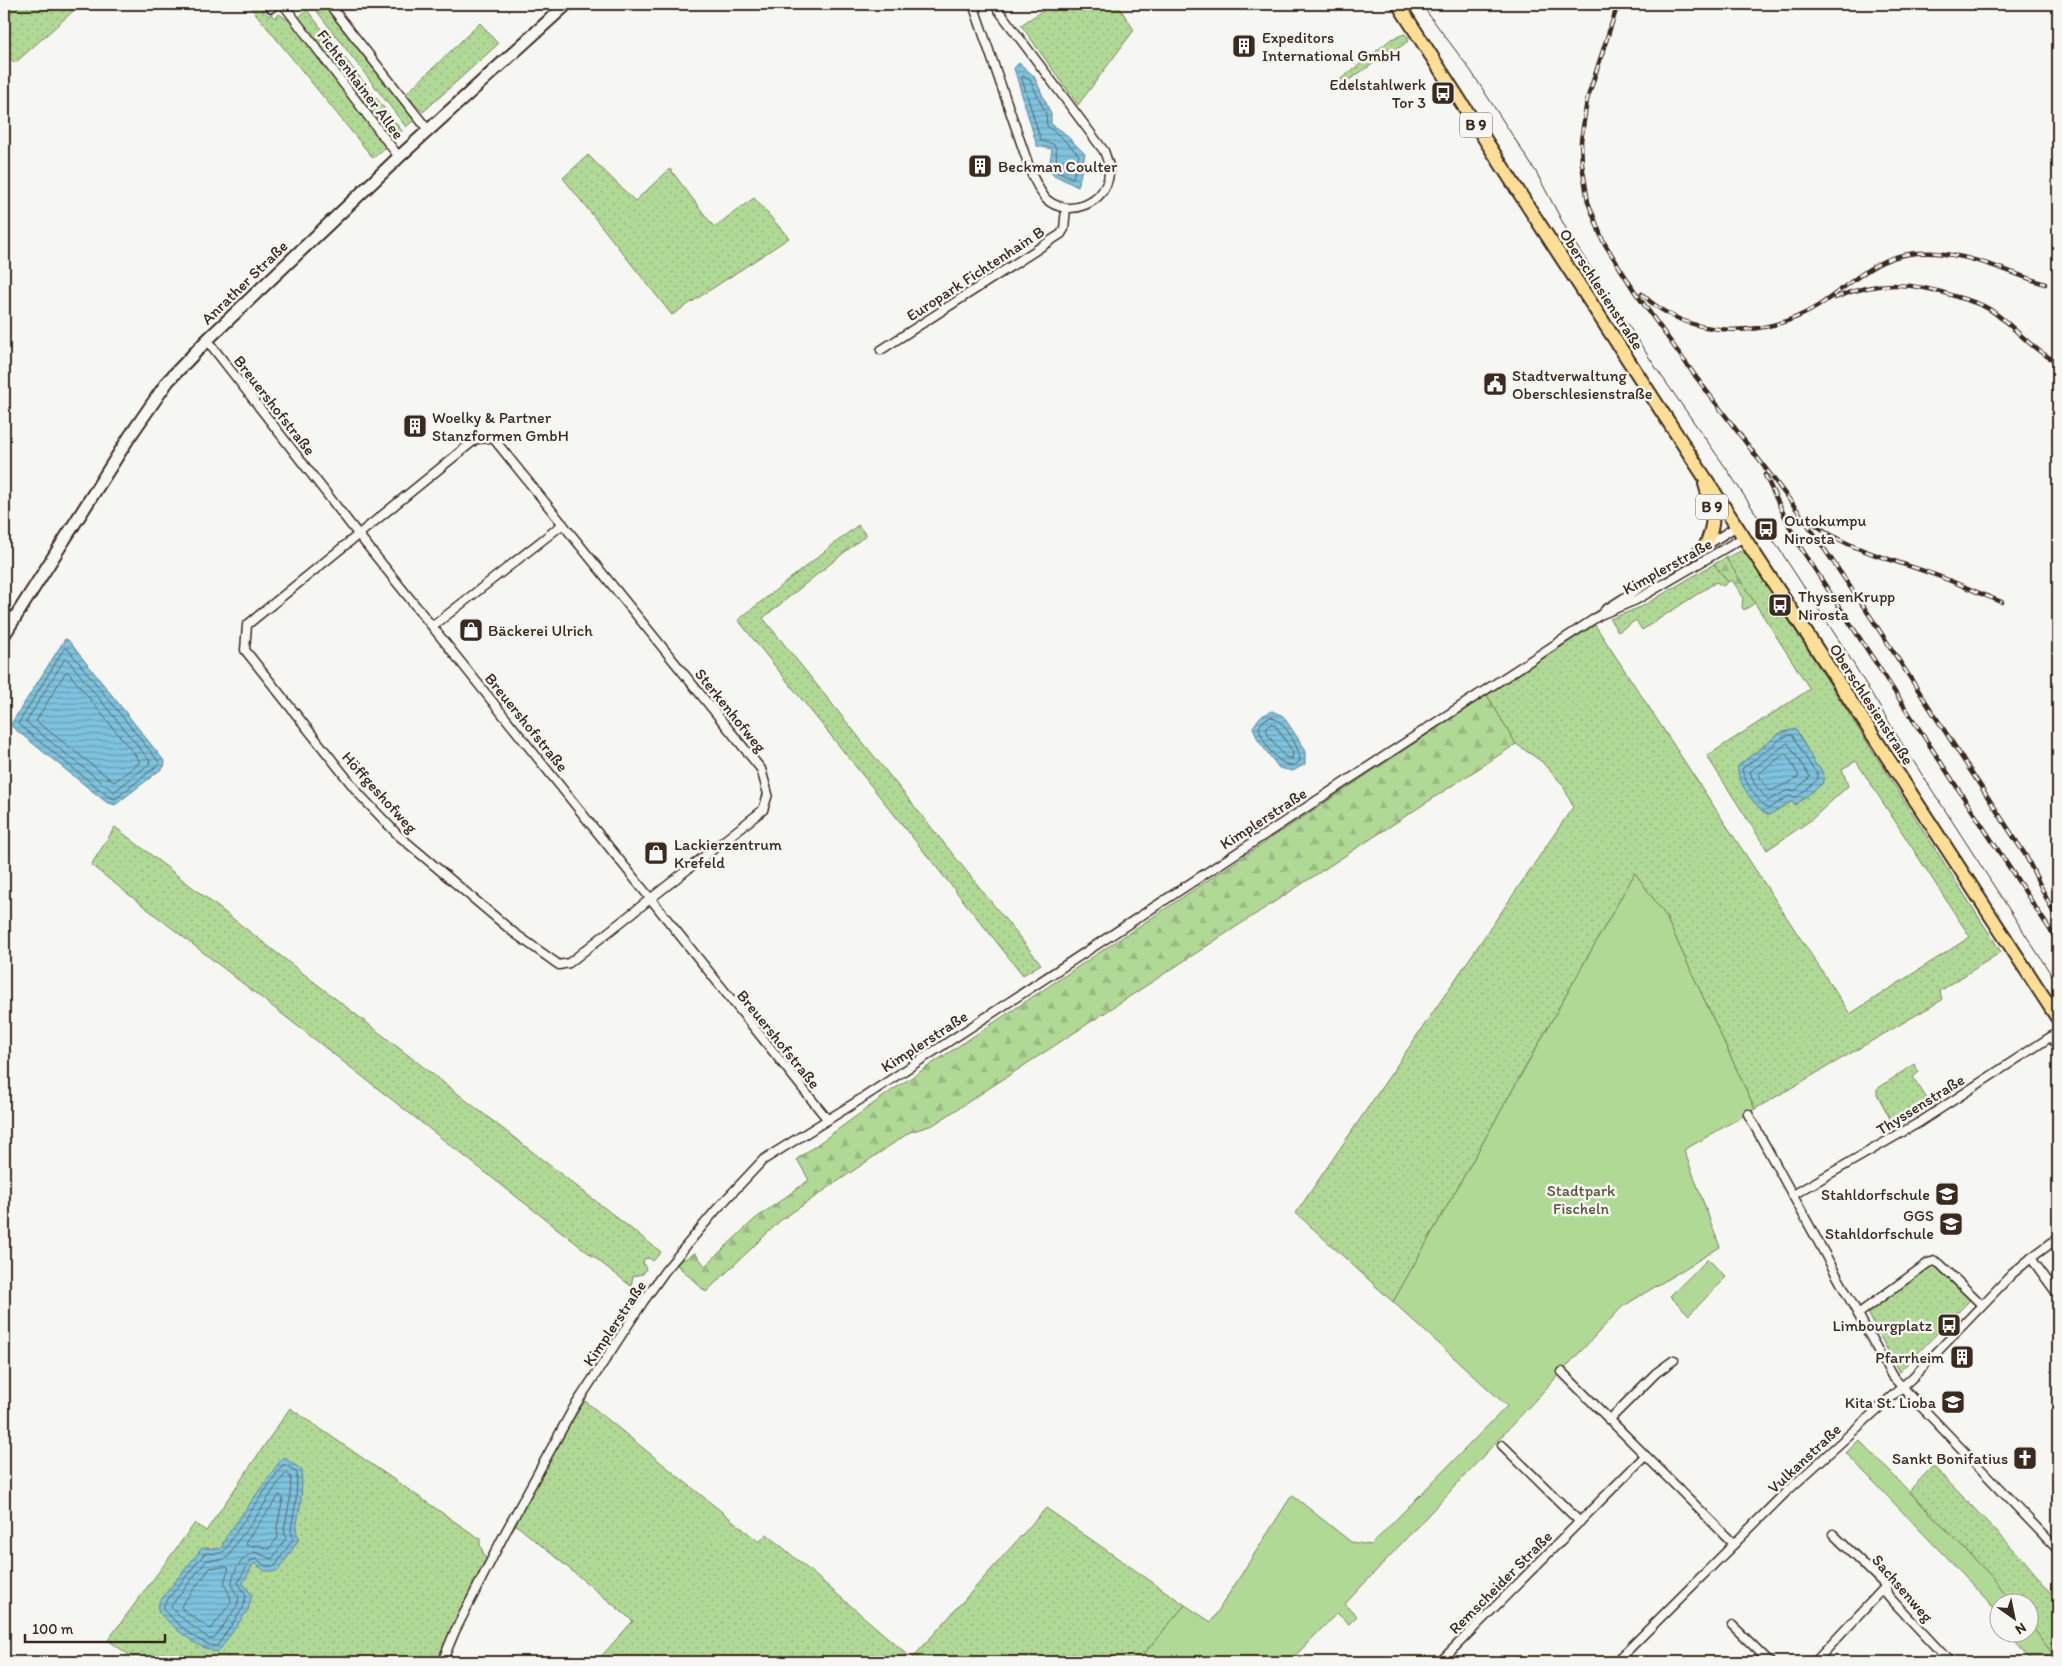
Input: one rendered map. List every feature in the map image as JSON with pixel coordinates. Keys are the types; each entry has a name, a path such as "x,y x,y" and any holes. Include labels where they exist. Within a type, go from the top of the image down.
{"main road":[{"name":"Anrather Straße","path":"4,635 162,389 207,340 399,157 567,4"},
{"name":"Oberschlesienstraße","path":"1398,4 2058,1019"},
{"name":"B 9","path":"1699,468 1714,514 1712,529 1705,547"}],"street":[{"name":"Fichtenhainer Allee","path":"283,4 399,157"},
{"name":"Fichtenhainer Allee","path":"329,4 428,130"},
{"name":"Europark Fichtenhain B","path":"881,350 1061,234 1064,229 1066,208 1047,199 1040,191 1032,175 973,4"},
{"path":"994,4 1094,136 1104,151 1108,162 1109,173 1107,183 1096,198 1079,208 1066,208"},
{"name":"Breuershofstraße","path":"207,340 358,534 828,1120"},
{"name":"Sterkenhofweg","path":"358,534 476,439 494,438 760,769 768,794 762,810 650,898"},
{"path":"433,626 563,524"},
{"name":"Kimplerstraße","path":"1600,615 1607,608 1737,526"},
{"name":"Höffgeshofweg","path":"358,534 248,625 245,650 360,795 398,835 445,876 514,932 559,965 568,963 650,898"},
{"name":"Kimplerstraße","path":"442,1662 455,1630 568,1418 642,1302 688,1242 763,1160 828,1120 1600,615 1636,600 1744,538"},
{"path":"2055,1034 2058,1047"},
{"name":"Thyssenstraße","path":"1793,1194 1920,1122 2055,1034"},
{"path":"1748,1114 1888,1370 1902,1388 1964,1450 2058,1550"},
{"name":"Vulkanstraße","path":"1616,1662 1797,1482 1902,1388 1982,1305 2031,1258 2058,1238"},
{"path":"2031,1258 2058,1295"},
{"path":"1858,1314 1928,1263 1935,1261 1982,1305"},
{"path":"1609,1420 1656,1373 1674,1360"},
{"path":"1562,1372 1734,1544"},
{"path":"1502,1445 1580,1522"},
{"name":"Remscheider Straße","path":"1440,1662 1645,1456"},
{"name":"Sachsenweg","path":"1833,1534 1886,1586 1892,1600 1950,1662"},
{"path":"1815,1662 1886,1586"},
{"path":"1732,1625 1770,1662"}],"green space":[{"path":"4,4 81,4 15,63 4,53"},
{"path":"248,4 263,4 263,11 269,16 271,14 275,18 279,14 291,22 386,147 373,158"},
{"path":"324,4 415,119 406,127 316,10"},
{"path":"1053,4 1117,4 1134,30 1078,105 1021,25"},
{"path":"307,10 402,131 392,140 298,18"},
{"path":"480,23 498,44 423,112 406,94"},
{"path":"1405,34 1408,37 1408,41 1400,47 1388,52 1374,53 1391,39"},
{"path":"1368,58 1377,61 1331,92 1328,89"},
{"path":"588,155 635,201 670,169 714,227 754,198 789,238 672,315 563,178"},
{"path":"858,525 866,535 763,618 1041,964 1023,975 738,620"},
{"path":"1741,551 1748,556 2001,952 1940,991 1942,1000 1755,1109 1665,915 1635,873 1393,1302 1296,1213 1573,807 1563,785 1541,761 1516,744 1487,695 1595,625 1850,1014 1970,937 1856,761 1842,769 1848,786 1811,820 1767,850 1707,756 1810,689 1726,558","holes":["1796,729 1815,764 1821,769 1822,784 1808,793 1802,800 1792,801 1769,815 1757,806 1753,800 1738,766 1780,733"]},
{"path":"1726,558 1755,603 1744,610 1742,607 1743,597 1732,580 1728,582 1714,564"},
{"path":"1714,564 1728,582 1723,586 1716,582 1642,630 1636,620 1618,632 1611,621 1610,619 1641,607"},
{"path":"1487,695 1516,744 933,1125 910,1132 781,1220 706,1292 676,1264 695,1253 705,1266 755,1219 809,1180 797,1159 891,1091"},
{"path":"115,827 661,1252 653,1261 649,1258 644,1259 643,1263 646,1269 643,1274 633,1276 631,1286 91,865"},
{"name":"Stadtpark Fischeln","path":"1635,873 1665,915 1755,1109 1684,1150 1720,1247 1622,1307 1345,1604 1357,1616 1349,1624 1337,1613 1289,1662 1137,1662 1185,1605 1211,1622 1292,1495 1351,1542 1371,1545 1507,1406 1393,1302"},
{"path":"1914,1064 1919,1072 1913,1077 1929,1102 1935,1098 1938,1102 1895,1128 1877,1094 1877,1089"},
{"path":"1708,1259 1726,1277 1689,1315 1670,1296"},
{"name":"Limbourgplatz","path":"1935,1265 1970,1300 1899,1372 1868,1313 1929,1267"},
{"path":"585,1401 759,1542 767,1534 908,1655 902,1662 596,1662 633,1621 515,1524 569,1426"},
{"path":"290,1408 480,1539 480,1545 487,1562 450,1631 439,1662 139,1662 108,1640 195,1523 206,1531"},
{"path":"1859,1440 1993,1578 2006,1594 1990,1594 1990,1604 1846,1453"},
{"path":"1933,1466 2023,1559 2058,1601 2058,1661 2040,1637 2040,1594 2006,1594 1993,1578 1909,1491"},
{"path":"1046,1508 1185,1605 1137,1662 909,1662"},
{"path":"2040,1637 2058,1662 2033,1662 2017,1644 2040,1644"}],"water":[{"path":"1019,63 1034,76 1051,114 1051,124 1062,131 1085,154 1078,187 1052,174 1050,161 1052,149 1037,146 1014,68"},
{"path":"65,639 68,640 165,762 164,767 115,805 106,802 11,726"},
{"path":"1272,711 1283,716 1305,749 1305,764 1293,771 1279,768 1258,740 1253,727 1260,717"},
{"path":"1796,729 1815,764 1821,769 1824,777 1822,784 1795,805 1792,801 1769,815 1747,794 1740,779 1738,766 1780,733"},
{"path":"283,1457 302,1470 301,1501 296,1530 299,1539 278,1571 265,1571 254,1563 243,1583 252,1595 248,1610 218,1652 210,1650 193,1642 158,1612 159,1602 202,1548 221,1549 226,1537"}],"tram line":[{"path":"1421,4 1471,71 1536,172 1570,236 1842,645 1901,742 2058,985"}],"railway":[{"path":"1618,4 1587,100 1581,141 1582,164 1588,202 1603,241 1635,292 1696,377 1804,519 1872,619 2026,856 2058,922"},
{"path":"1642,294 1661,309 1682,320 1704,327 1728,330 1752,329 1775,325 1797,317 1818,306 1872,267 1884,261 1909,254 1927,253 1961,257 2045,284"},
{"path":"1835,298 1865,288 1896,285 1926,288 1941,292 1989,309 2007,322 2039,351 2058,362"},
{"path":"1765,475 1797,542 2058,942"},
{"path":"1810,520 1824,531 1855,547 1938,576 2002,602"}],"place":[{"name":"Expeditors International GmbH","path":"1244,46"},
{"name":"Edelstahlwerk Tor 3","path":"1443,93"},
{"name":"Beckman Coulter","path":"980,166"},
{"name":"Stadtverwaltung Oberschlesienstraße","path":"1495,384"},
{"name":"Woelky & Partner Stanzformen GmbH","path":"415,426"},
{"name":"Outokumpu Nirosta","path":"1766,529"},
{"name":"ThyssenKrupp Nirosta","path":"1780,605"},
{"name":"Bäckerei Ulrich","path":"471,630"},
{"name":"Lackierzentrum Krefeld","path":"656,853"},
{"name":"Stahldorfschule","path":"1947,1194"},
{"name":"GGS Stahldorfschule","path":"1951,1224"},
{"name":"Limbourgplatz","path":"1949,1325"},
{"name":"Pfarrheim","path":"1962,1357"},
{"name":"Kita St. Lioba","path":"1953,1402"},
{"name":"Sankt Bonifatius","path":"2025,1458"}]}
